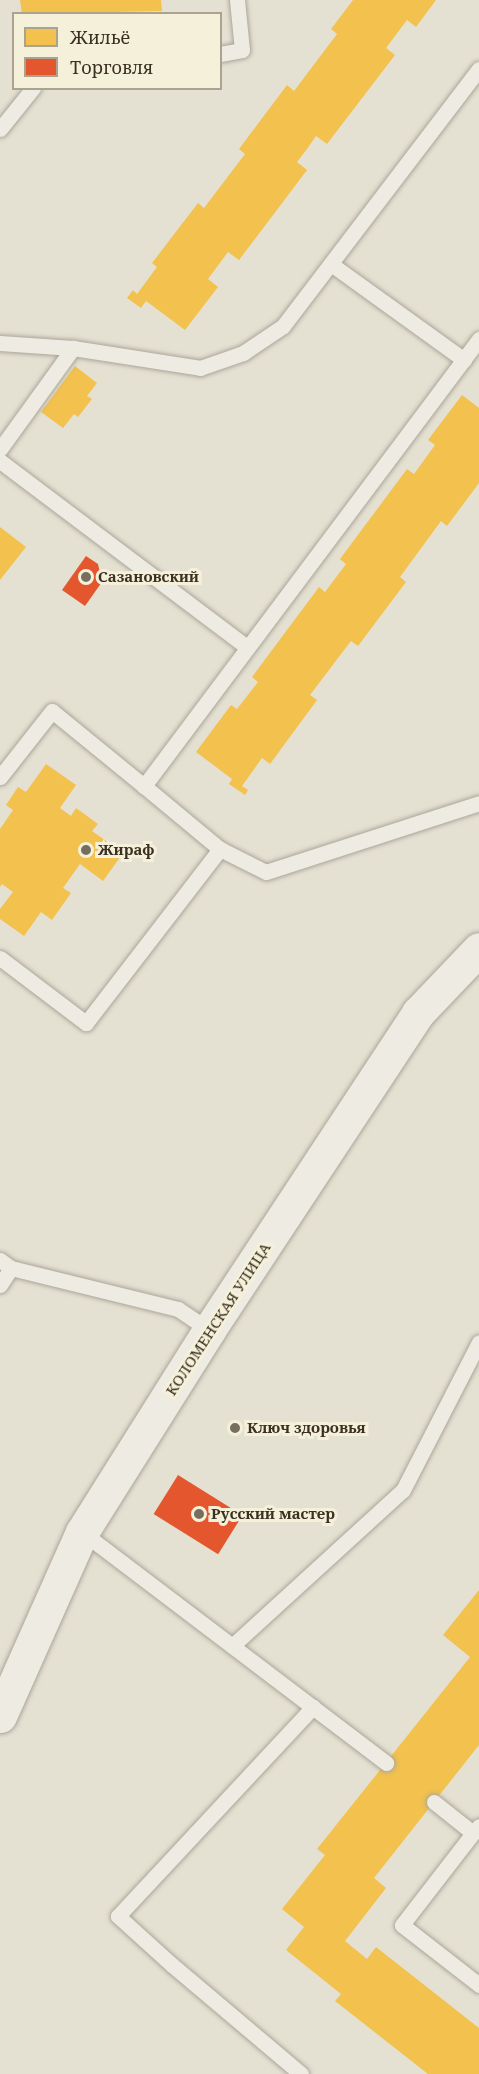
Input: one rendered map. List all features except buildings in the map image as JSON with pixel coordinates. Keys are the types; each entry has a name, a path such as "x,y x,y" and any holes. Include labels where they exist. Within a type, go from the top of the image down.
{"main road":[{"name":"КОЛОМЕНСКАЯ УЛИЦА","path":"0,1716 82,1532 209,1330 418,1013 479,949"}],"lane":[{"path":"222,54 242,50 237,0"},
{"path":"0,343 74,348 200,368 243,353 283,326 479,69"},
{"path":"0,129 31,90"},
{"path":"331,264 464,360"},
{"path":"144,786 479,339"},
{"path":"0,449 74,348"},
{"path":"0,461 247,647"},
{"path":"0,777 52,711 220,849 266,872 479,803"},
{"path":"0,958 86,1023 220,849"},
{"path":"0,1285 5,1264 178,1309 209,1330"},
{"path":"232,1646 403,1490 479,1342"},
{"path":"82,1532 386,1762"},
{"path":"301,2074 118,1916 313,1707"},
{"path":"434,1802 476,1829 402,1925 479,1985"}],"place":[{"name":"Сазановский","path":"86,577"},
{"name":"Жираф","path":"86,850"},
{"name":"Ключ здоровья","path":"235,1428"},
{"name":"Русский мастер","path":"199,1514"}]}
